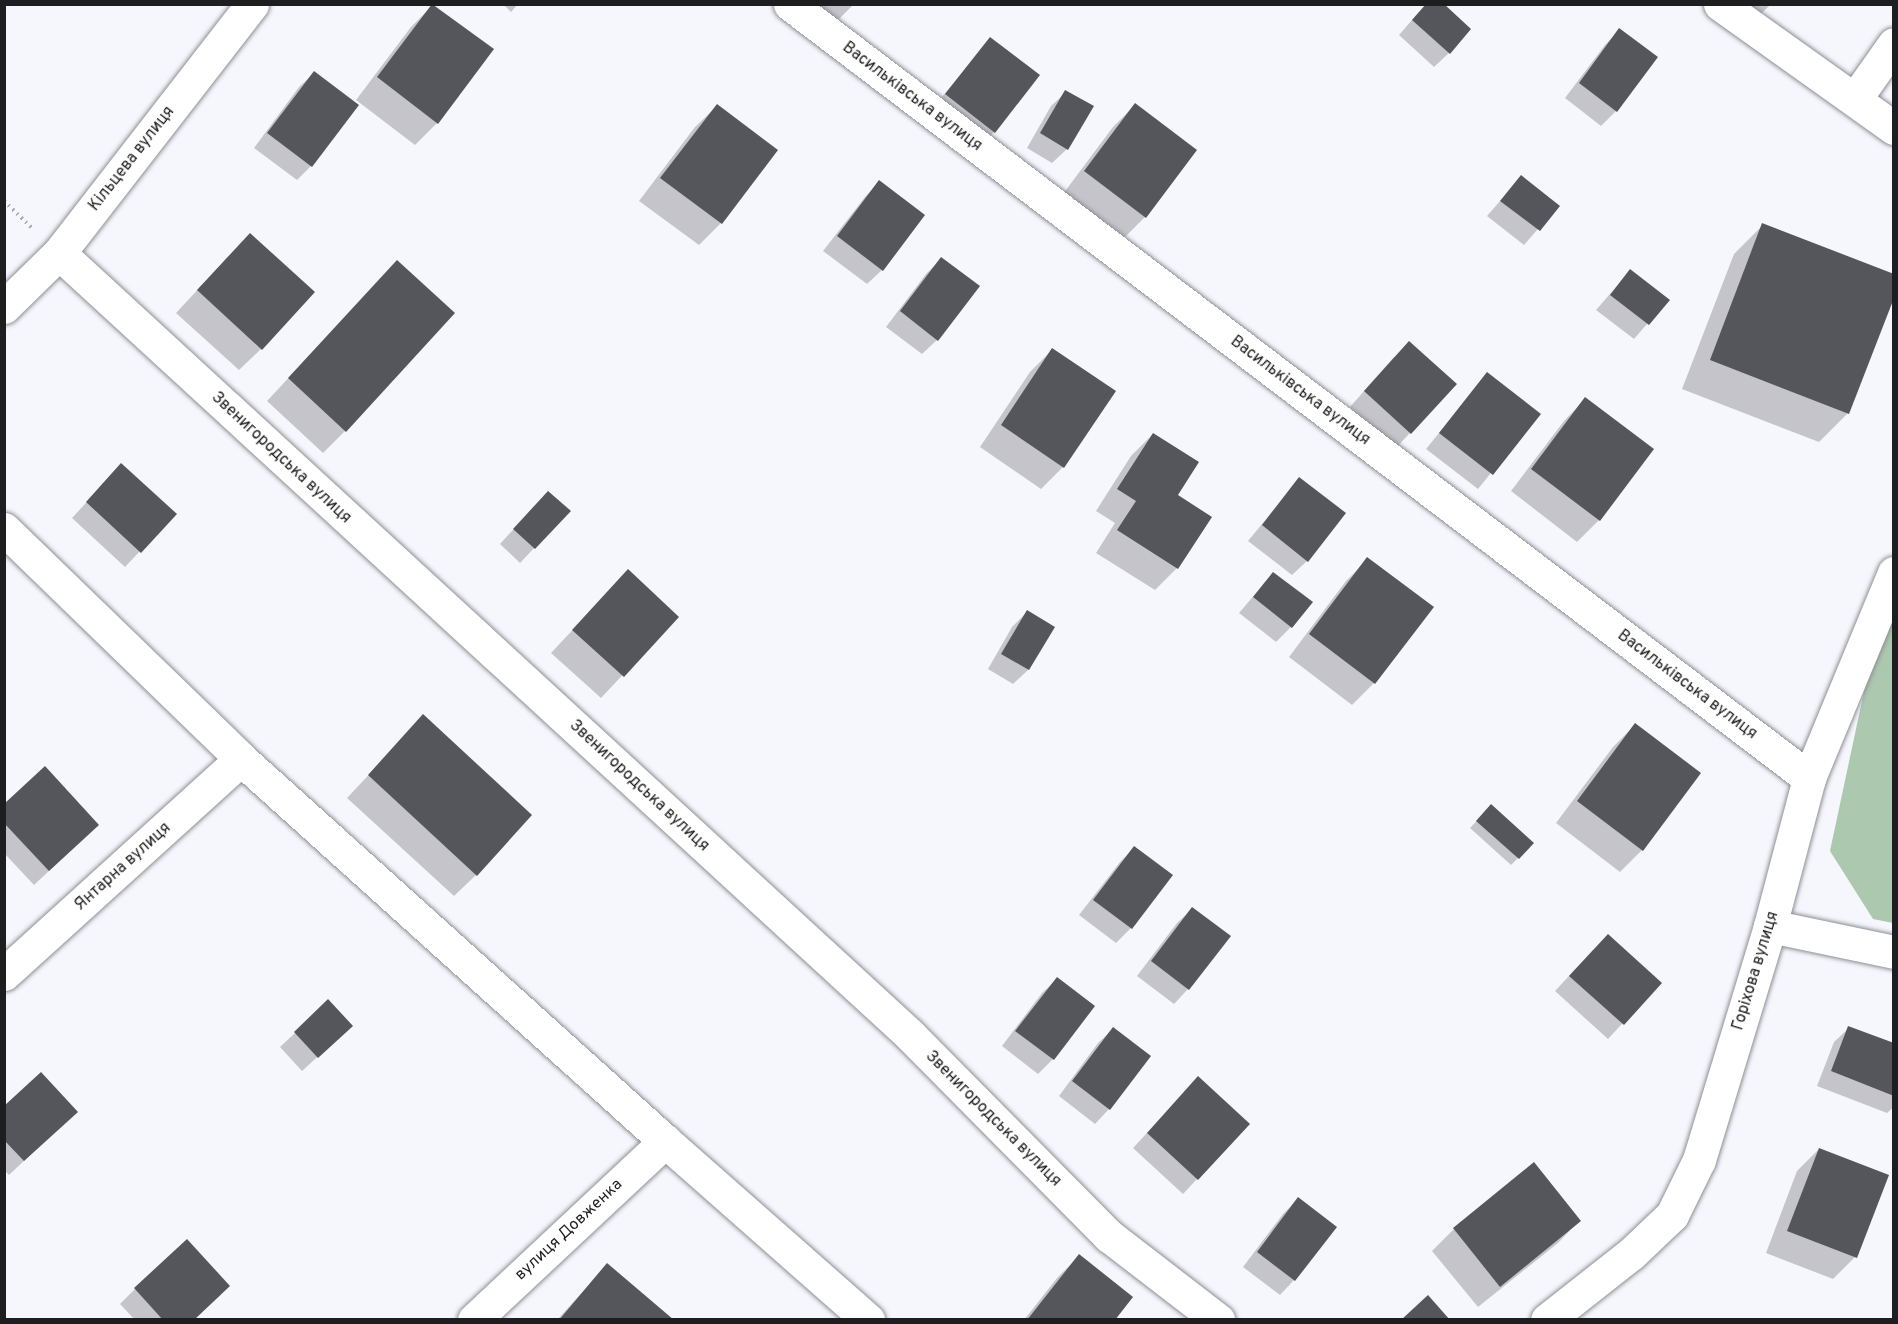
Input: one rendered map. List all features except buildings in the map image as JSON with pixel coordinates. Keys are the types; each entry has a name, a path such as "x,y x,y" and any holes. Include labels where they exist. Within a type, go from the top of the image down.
{"street":[{"name":"Кільцева вулиця","path":"4,307 59,253 252,4"},
{"name":"Васильківська вулиця","path":"790,4 1809,778"},
{"path":"1720,4 1856,99 1893,128"},
{"path":"1856,99 1893,44"},
{"name":"Звенигородська вулиця","path":"59,253 909,1035 1109,1236 1218,1320"},
{"path":"4,529 241,759 664,1141 868,1320"},
{"name":"Горіхова вулиця","path":"1547,1320 1631,1254 1672,1215 1699,1160 1770,926 1809,778 1893,573"},
{"name":"Янтарна вулиця","path":"4,974 241,759"},
{"path":"1770,926 1893,952"},
{"name":"вулиця Довженка","path":"474,1320 664,1141"}],"green space":[{"path":"1893,589 1893,923 1873,919 1830,851 1872,654"}]}
